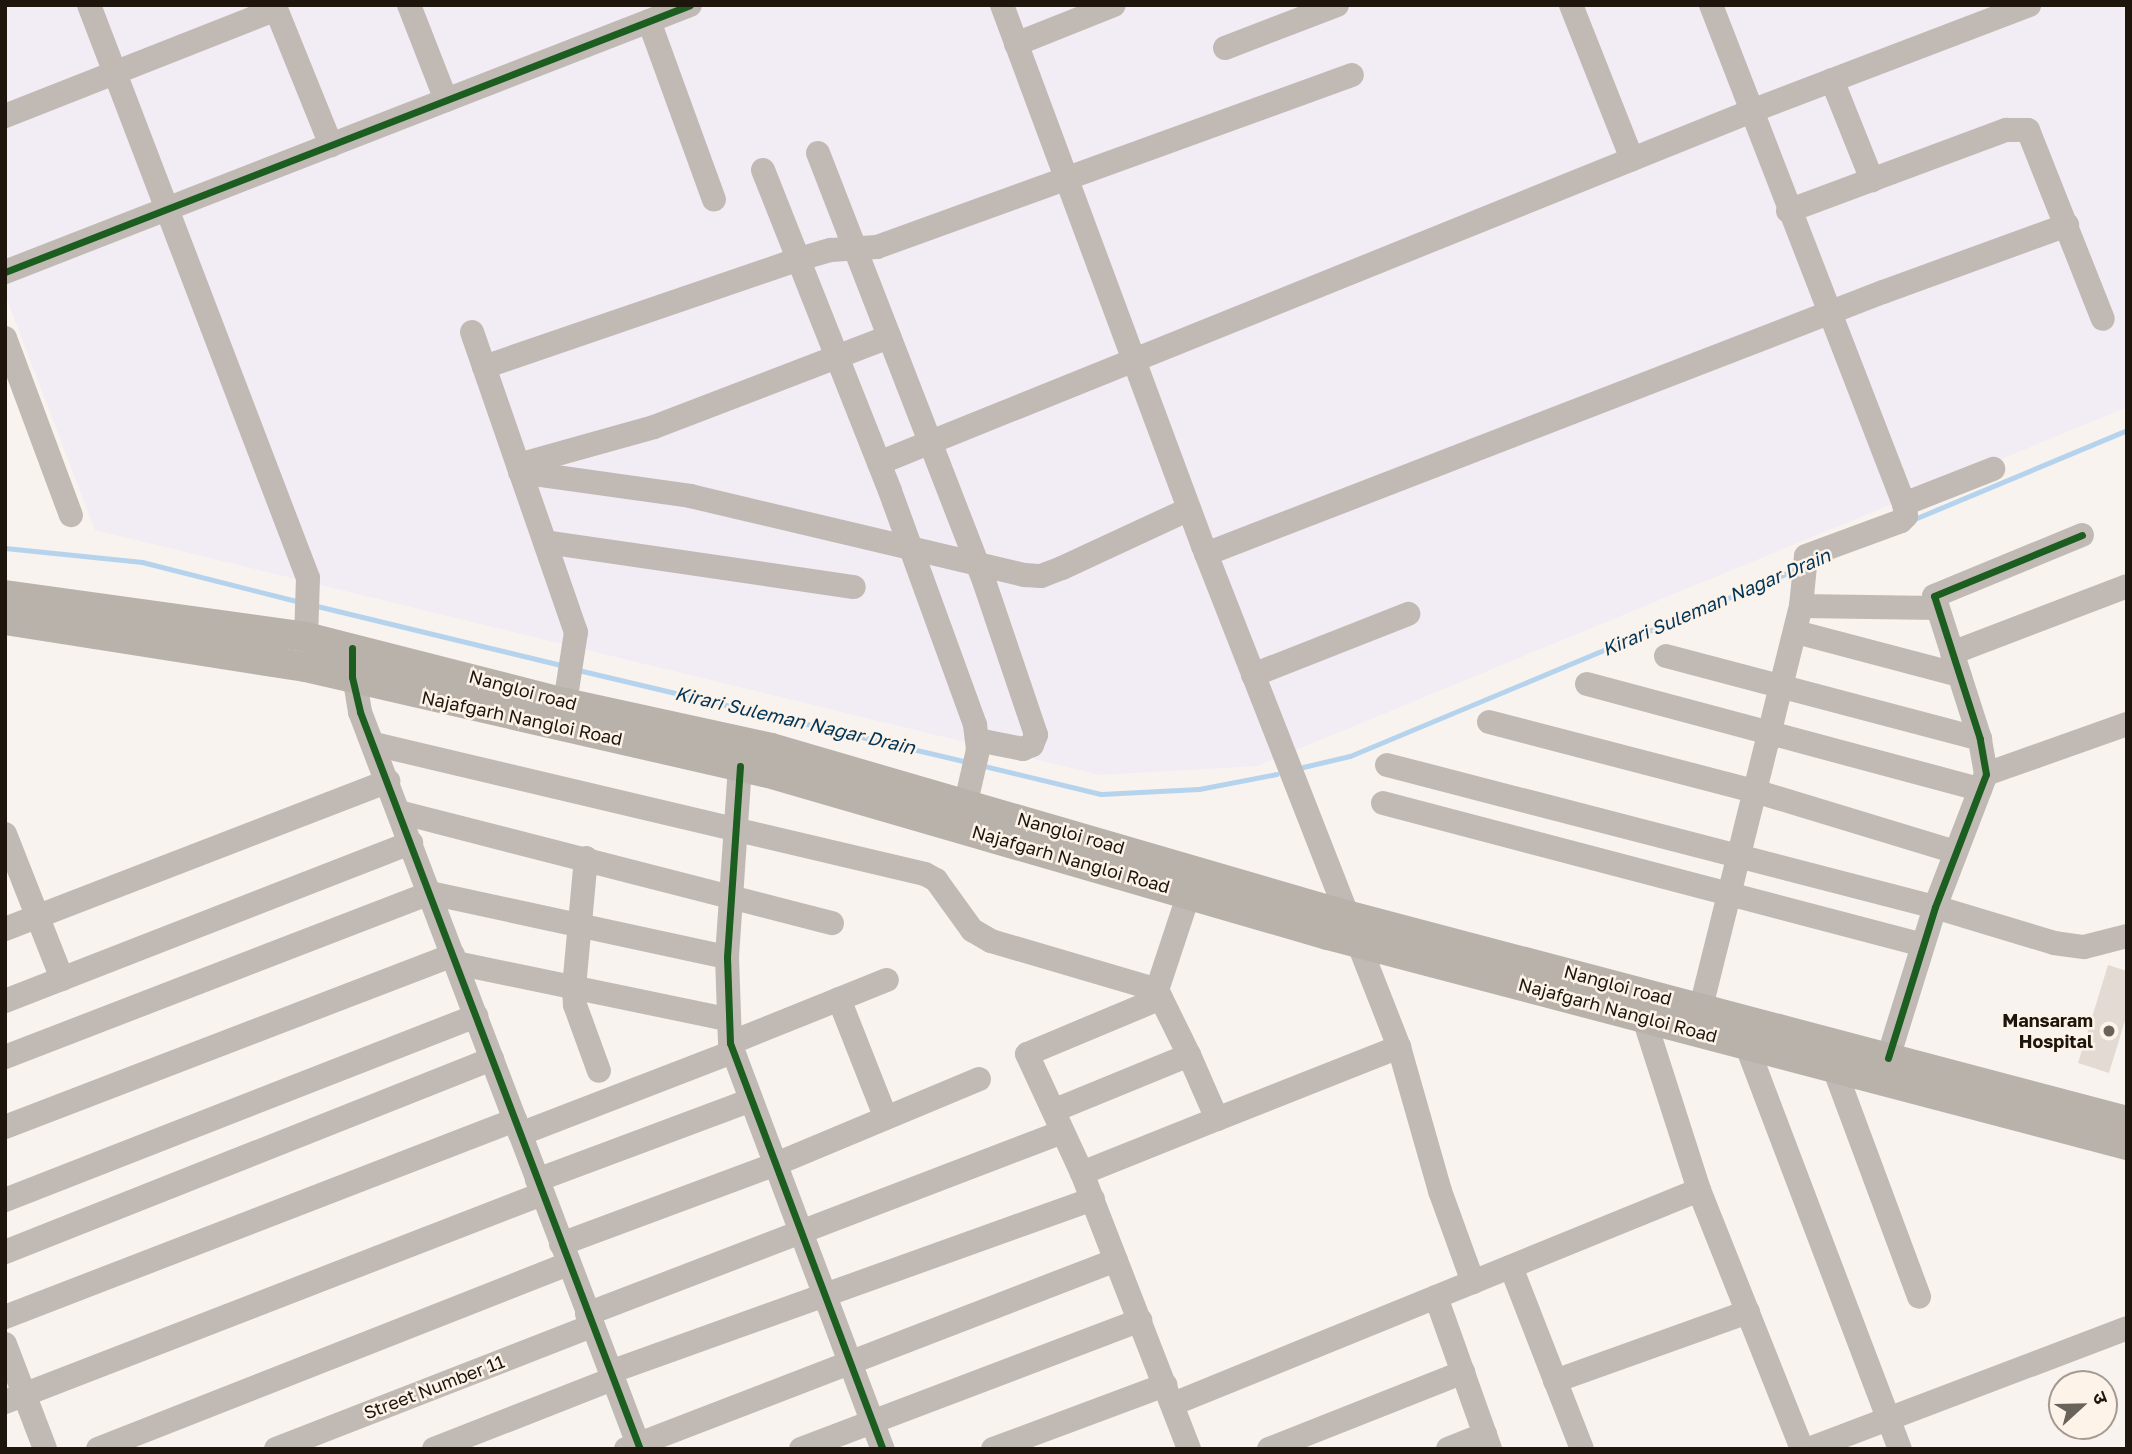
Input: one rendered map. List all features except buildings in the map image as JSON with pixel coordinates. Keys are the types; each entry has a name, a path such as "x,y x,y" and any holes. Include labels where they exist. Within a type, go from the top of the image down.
{"main road":[{"name":"Nangloi road","path":"5,596 306,637 352,662 568,688 771,748 969,790 1352,929"},
{"name":"Najafgarh Nangloi Road","path":"5,620 352,662 740,766 1189,893 1352,929 1639,1002"},
{"name":"Nangloi road","path":"1639,1002 1698,1019 1888,1058 2127,1121"},
{"name":"Najafgarh Nangloi Road","path":"1698,1019 1746,1044 2127,1145"}],"street":[{"path":"89,5 308,578 306,637"},
{"path":"409,5 446,100"},
{"path":"5,272 689,5"},
{"path":"1002,5 1206,554 1399,1047 1440,1191 1473,1282"},
{"path":"1016,44 1114,5"},
{"path":"1225,48 1337,5"},
{"path":"1571,5 1632,159"},
{"path":"1698,1019 1773,733 1796,632 1809,555 1901,521 1906,516 1904,504 1749,112 1711,5"},
{"path":"879,463 1832,80 1972,15 2029,5"},
{"path":"5,117 276,9 331,145"},
{"path":"649,21 714,200"},
{"path":"484,367 799,260 855,248 877,247 1067,181 1352,75"},
{"path":"1832,80 1872,180"},
{"path":"1788,211 2019,127 2028,130 2035,141 2103,319"},
{"path":"818,153 976,562 1035,735 1032,744 1023,748 978,745"},
{"path":"763,170 912,548 978,745 969,790"},
{"path":"1206,554 1829,313 2067,225"},
{"path":"472,332 576,632 568,688"},
{"path":"519,468 654,427 838,359 889,337"},
{"path":"5,338 71,515"},
{"path":"519,468 690,496 1041,576 1189,509"},
{"path":"1904,504 1993,469"},
{"path":"1888,1058 1935,907 1983,782 1980,739 1934,596 1938,592 2082,535"},
{"path":"545,542 854,587"},
{"path":"1803,586 1937,608"},
{"path":"1796,632 1955,664 2127,586"},
{"path":"1254,675 1408,614"},
{"path":"1666,656 1980,739"},
{"path":"352,662 374,744 611,1376 635,1447 850,1360 1116,1260"},
{"path":"1587,684 1773,733 1983,782 2127,724"},
{"path":"1489,722 1758,792 1955,852"},
{"path":"374,744 925,874 936,880 972,930 991,941 1159,994"},
{"path":"1387,765 1935,907 2054,943 2084,947 2127,936"},
{"path":"740,766 727,957 730,1038 883,1449"},
{"path":"5,929 388,781"},
{"path":"1383,803 1730,897 1923,945"},
{"path":"399,812 832,923"},
{"path":"5,834 62,979"},
{"path":"5,1000 411,843"},
{"path":"586,858 574,987 578,1015 599,1071"},
{"path":"1189,893 1159,994 1217,1119"},
{"path":"5,1058 430,894 727,957"},
{"path":"5,1127 454,959 574,987 730,1038"},
{"path":"5,1317 517,1127 730,1038 887,980"},
{"path":"1159,994 1027,1054 1093,1199 1169,1395 1185,1447"},
{"path":"839,999 885,1116"},
{"path":"1639,1002 1699,1190 1802,1449"},
{"path":"5,1200 476,1016"},
{"path":"1746,1044 1900,1449"},
{"path":"1082,1172 1399,1047"},
{"name":"Street Number 11","path":"276,1449 589,1320 1058,1121 1189,1055"},
{"path":"5,1252 492,1059"},
{"path":"1834,1068 1919,1297"},
{"path":"97,1449 565,1254 885,1116 979,1079"},
{"path":"15,1398 751,1100"},
{"path":"993,1449 1169,1395 1436,1297 1699,1190"},
{"path":"434,1449 824,1292 850,1289 1093,1199"},
{"path":"1510,1267 1582,1449"},
{"path":"1436,1297 1488,1441 1448,1449"},
{"path":"1555,1381 1748,1312"},
{"path":"801,1449 1140,1320"},
{"path":"1809,1449 2126,1329"},
{"path":"5,1343 15,1398 45,1449"},
{"path":"1269,1449 1463,1372"}],"shaded area":[{"path":"5,5 2127,5 2127,407 1257,766 1100,775 95,530 5,294"}],"waterway":[{"name":"Kirari Suleman Nagar Drain","path":"1912,520 2127,430"},
{"name":"Kirari Suleman Nagar Drain","path":"5,548 142,562 300,602"},
{"name":"Kirari Suleman Nagar Drain","path":"1303,767 1350,756 1796,569"},
{"name":"Kirari Suleman Nagar Drain","path":"317,606 565,666"},
{"name":"Kirari Suleman Nagar Drain","path":"578,670 967,762"},
{"name":"Kirari Suleman Nagar Drain","path":"980,765 1101,794 1199,789 1277,774"}],"cycle path":[{"path":"5,272 690,5"},
{"path":"1888,1058 1935,907 1986,774 1980,739 1934,596 2082,535"},
{"path":"352,648 352,677 360,712 640,1449"},
{"path":"740,766 727,957 730,1043 883,1449"}],"place":[{"name":"Mansaram Hospital","path":"2109,1031"}]}
